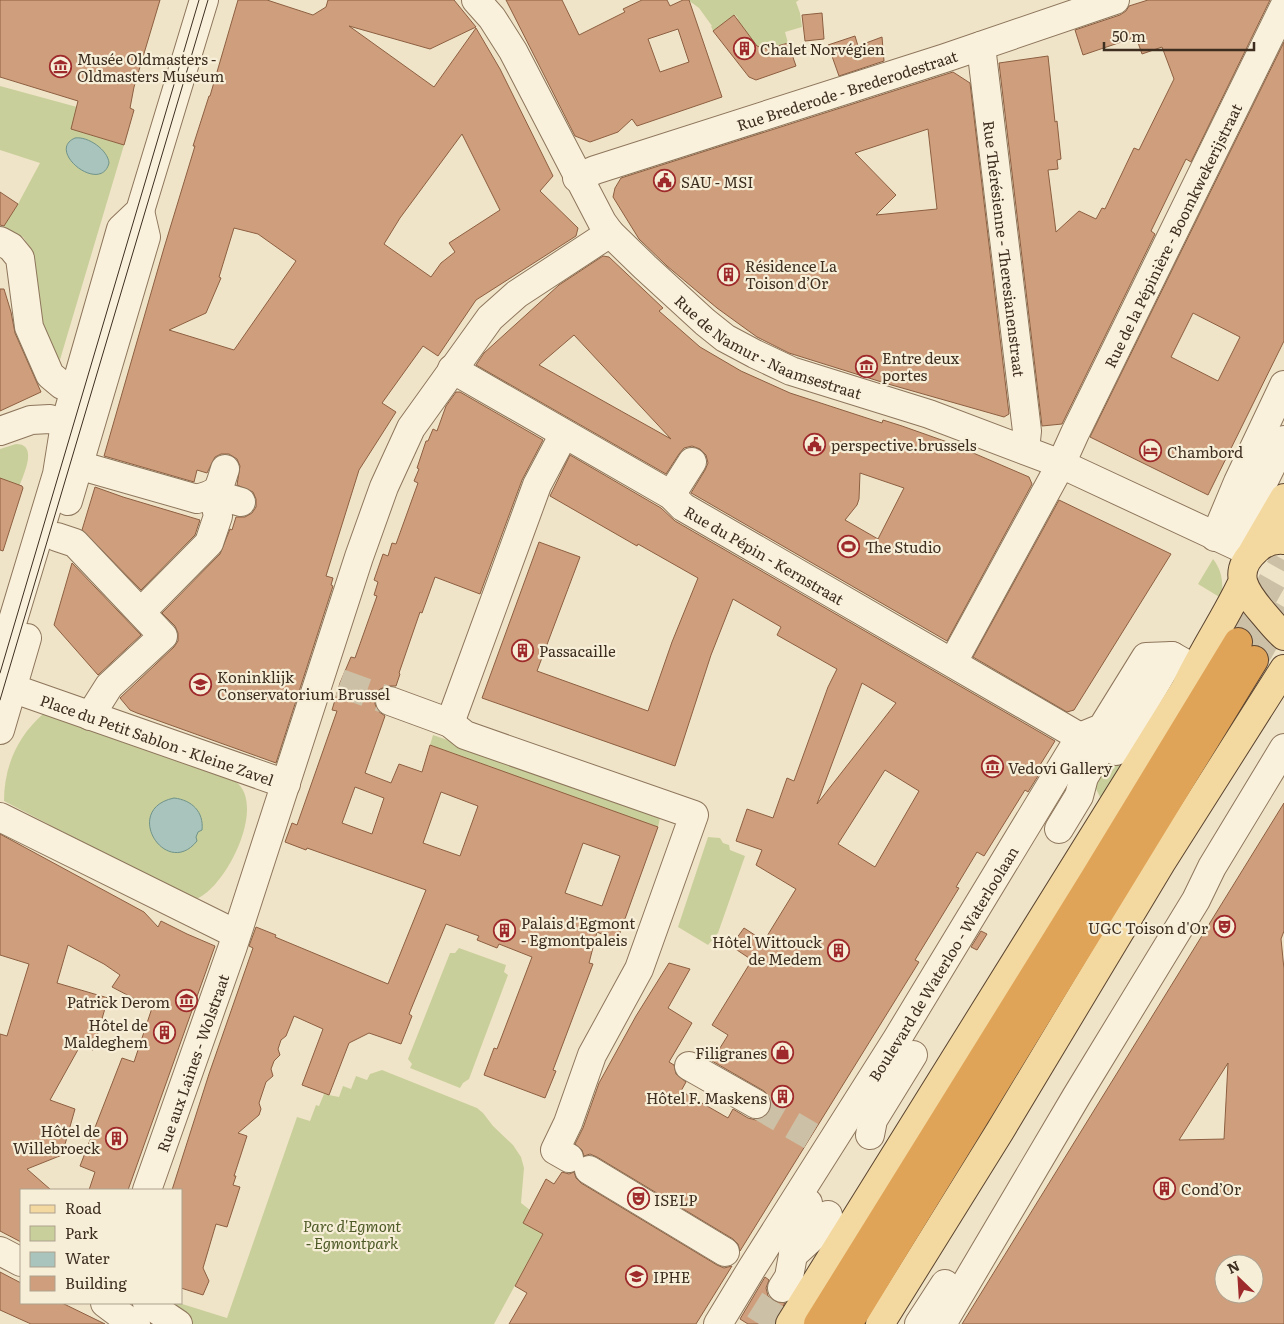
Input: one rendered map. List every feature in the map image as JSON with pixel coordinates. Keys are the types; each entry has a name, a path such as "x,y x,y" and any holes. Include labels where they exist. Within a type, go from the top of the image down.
{"highway":[{"path":"848,1324 1017,1027 1246,651"},
{"path":"818,1324 1017,1027"}],"main road":[{"path":"790,1324 1185,689 1183,662 1230,608 1242,583 1244,567 1284,498"},
{"path":"1252,554 1265,544 1284,540"},
{"path":"1242,583 1250,597 1284,636"},
{"path":"880,1324 1000,1131 1161,863 1284,669"},
{"path":"928,1103 1017,1027 1161,863"},
{"path":"1017,1027 1035,931"}],"street":[{"path":"0,730 6,688 57,537 78,465 75,390 122,230 140,211 204,0"},
{"name":"Rue de Namur - Naamsestraat","path":"476,0 492,18 512,51 577,178 602,222 688,321 791,371 929,414 1061,464 1124,492 1252,554"},
{"name":"Rue Brederode - Brederodestraat","path":"577,178 595,170 981,46 1114,0"},
{"name":"Rue de la Pépinière - Boomkwekerijstraat","path":"953,662 1061,464 1074,433 1284,6"},
{"name":"Rue Thérésienne - Theresianenstraat","path":"981,46 1027,431 1025,450"},
{"path":"0,663 57,474 77,427 146,237 140,211"},
{"path":"286,784 331,680 359,557 384,487 412,428 490,318 517,294 610,233"},
{"path":"0,241 11,247 20,258 30,327 50,375 62,385 75,390"},
{"name":"Rue du Pépin - Kernstraat","path":"452,369 671,495 683,507 953,662 1091,732"},
{"path":"1206,532 1238,482 1284,385"},
{"path":"0,431 31,420 50,419 77,427"},
{"path":"450,722 492,641 537,485 564,434"},
{"path":"1252,554 1242,528 1254,499 1284,440"},
{"path":"671,495 692,462"},
{"path":"78,465 197,499 213,494 220,486 225,469"},
{"path":"213,494 241,502"},
{"path":"141,612 209,543 218,516 213,494"},
{"path":"57,537 75,543 163,636 109,686 90,716"},
{"name":"Boulevard de Waterloo - Waterloolaan","path":"718,1324 737,1259 769,1240 820,1141 897,1039 1091,732 1146,657 1183,662"},
{"path":"1120,753 1183,662"},
{"name":"Place du Petit Sablon - Kleine Zavel","path":"6,688 286,784 236,934"},
{"path":"408,704 450,722 465,735 694,815 639,969 592,1055 568,1123 571,1160 737,1259"},
{"path":"1059,829 1080,796 1084,777 1100,750 1091,732"},
{"path":"942,1324 1066,1114 1196,900 1212,867 1284,748"},
{"path":"0,817 236,934"},
{"name":"Rue aux Laines - Wolstraat","path":"147,1189 236,934"},
{"path":"870,1135 873,1120 913,1054"},
{"path":"689,1066 756,1104"},
{"path":"782,1288 789,1277 793,1255 795,1222 818,1209"},
{"path":"769,1240 821,1274"},
{"path":"0,1251 20,1261"},
{"path":"919,1324 965,1254"},
{"path":"148,1304 178,1324"},
{"path":"106,1307 136,1324"}],"green space":[{"path":"688,0 799,0 796,2 802,27 785,32 788,43 767,49 757,46 735,15 713,31 712,26 699,8"},
{"path":"0,86 77,107 71,129 124,145 59,363 44,335 31,249 23,237 2,229 40,163 0,150"},
{"path":"16,444 23,445 27,449 28,454 28,461 19,487 0,480 0,449"},
{"path":"1213,559 1222,577 1221,598 1198,584"},
{"path":"43,714 236,782 244,793 247,809 245,827 239,846 230,864 218,881 206,893 194,900 4,801 6,776 14,753 26,733"},
{"path":"433,735 661,814 658,827 430,745"},
{"path":"1109,755 1123,764 1101,799 1092,781"},
{"path":"708,837 720,838 723,843 729,845 730,850 745,856 718,933 708,945 678,927"},
{"path":"459,948 506,965 504,972 508,975 469,1079 460,1088 410,1068 412,1064 408,1059 450,953 455,953"},
{"name":"Parc d'Egmont - Egmontpark","path":"382,1070 477,1108 513,1145 521,1157 524,1168 521,1203 530,1210 523,1223 543,1234 494,1324 130,1324 137,1304 182,1304 227,1318 297,1117 310,1121 316,1105 319,1106 324,1094 339,1097 343,1086 351,1089 356,1076 367,1080 370,1074"}],"water":[{"path":"75,138 86,139 97,145 105,153 109,163 104,172 96,174 87,173 70,160 67,152 68,144"},
{"path":"174,798 191,804 199,812 201,818 202,830 198,832 197,841 185,851 173,852 162,847 154,838 150,827 151,815 158,805"}],"building":[{"path":"0,0 160,0 134,87 130,108 134,110 124,145 71,129 78,101 0,77"},
{"path":"238,0 267,0 313,15 326,7 328,0 454,0 476,27 430,49 349,26 434,87 476,28 500,69 553,176 540,191 578,228 576,236 476,300 438,356 423,346 382,403 396,412 359,470 326,576 333,578 331,585 333,586 276,763 137,713 130,710 120,698 178,641 178,633 175,626 162,613 220,554 236,517 245,517 252,513 256,507 256,499 253,492 237,485 240,466 237,459 229,454 221,454 215,457 207,473 197,470 194,482 104,456 195,146 193,146 210,96","holes":["462,134 500,210 449,243 455,252 441,263 431,277 384,244 400,218","234,228 258,234 296,261 234,350 169,330 206,313 221,278 219,277"]},
{"path":"506,0 562,0 579,35 625,12 623,9 642,0 667,0 670,6 683,0 689,0 722,97 637,126 632,119 618,132 590,142 575,136","holes":["678,29 689,62 660,72 648,39"]},
{"path":"1148,0 1270,0 1191,162 1186,159 1151,231 1155,234 1062,424 1042,426 999,63 1048,56 1061,159 1057,160 1058,169 1048,170 1056,232 1079,211 1096,219 1102,208 1105,209 1134,148 1139,150 1174,79 1162,47 1142,54 1136,37 1083,55 1075,30 1120,15 1129,6"},
{"path":"822,13 824,39 805,41 802,15"},
{"name":"Chalet Norvégien","path":"734,15 757,46 767,49 788,43 796,66 756,80 749,77 713,31"},
{"path":"855,36 858,46 882,37 884,61 839,76 828,45"},
{"path":"1284,42 1284,341 1208,495 1090,437","holes":["1193,313 1240,337 1218,381 1171,357"]},
{"path":"953,72 970,83 1009,414 1004,417 888,384 789,353 757,337 717,308 667,266 639,239 613,197 615,188 621,178","holes":["928,129 937,209 876,215 896,195 855,153"]},
{"path":"0,192 18,204 4,226 0,225"},
{"path":"603,256 609,257 663,308 659,311 700,347 741,371 790,393 882,423 883,420 950,443 1029,477 1032,484 947,641 691,493 708,463 706,455 700,449 692,446 684,448 666,474 476,365 484,353 559,285","holes":["574,335 671,439 539,365","860,473 904,488 878,539 845,520 857,505 859,499"]},
{"path":"0,289 4,289 15,333 41,392 0,411"},
{"path":"456,392 460,392 543,440 522,480 480,594 435,577 422,613 420,612 396,686 380,689 375,696 375,704 378,711 385,716 365,773 391,783 399,764 422,772 430,745 658,827 617,941 597,932 589,963 593,964 553,1070 556,1071 545,1098 484,1075 494,1048 497,1049 532,957 499,944 497,948 477,940 479,936 446,924 409,1014 412,1016 401,1044 369,1033 349,1043 329,1095 302,1085 323,1029 294,1016 286,1036 281,1040 278,1049 280,1055 274,1061 271,1069 273,1076 266,1082 259,1103 261,1109 259,1115 238,1133 247,1136 234,1176 236,1176 233,1185 240,1187 227,1227 216,1224 203,1268 209,1281 203,1295 182,1288 182,1189 172,1189 209,1074 253,948 249,946 256,927 276,935 275,937 388,984 426,890 285,842 292,823 297,825 337,711 332,710 340,683 351,657 355,658 377,596 374,595 378,582 374,580 383,554 388,556 392,543 396,544 418,483 414,481 426,441 428,441 433,429 437,431 446,406","holes":["355,787 384,798 372,834 342,823","441,792 478,806 460,856 423,843","583,843 620,856 602,906 565,893"]},
{"path":"570,455 661,508 675,521 1055,741 1035,773 1038,776 1028,792 1025,790 984,856 977,852 956,887 959,888 915,960 919,962 740,1251 738,1244 733,1239 597,1157 590,1154 584,1156 582,1150 575,1144 583,1128 599,1083 636,1016 669,963 690,969 668,1008 692,1023 669,1062 674,1065 676,1074 686,1082 681,1091 728,1118 733,1109 748,1118 756,1120 764,1117 770,1111 772,1103 764,1091 712,1061 728,1035 712,1025 752,960 731,946 744,928 764,941 796,889 756,865 762,850 736,841 747,809 773,818 787,778 794,781 828,687 837,669 777,635 781,627 733,599 711,655 675,766 482,698 539,542 580,557 537,671 648,711 672,642 698,578 638,544 637,546 550,496","holes":["862,683 896,703 817,804","885,770 919,791 875,867 838,844"]},
{"path":"0,478 23,488 3,551 0,550"},
{"path":"95,487 200,520 195,535 141,590 82,530"},
{"path":"1059,500 1171,554 1074,710 1067,712 973,657"},
{"path":"72,563 141,635 98,675 54,625"},
{"path":"1284,803 1284,931 1281,939 1284,969 1284,1324 962,1324","holes":["1228,1063 1224,1139 1179,1140"]},
{"path":"0,834 144,912 158,927 161,921 215,946 128,1189 89,1189 95,1172 80,1166 122,1058 134,1062 152,1008 112,987 120,975 104,964 68,945 57,983 108,998 93,1050 80,1046 50,1100 75,1109 62,1155 27,1169 50,1189 20,1189 20,1241 0,1231 0,1034 7,1036 29,964 0,955"},
{"path":"981,931 987,934 977,950 971,947"},
{"path":"562,1172 569,1174 574,1172 576,1178 581,1183 717,1265 724,1268 732,1266 696,1324 509,1324 527,1293 515,1286 543,1234 523,1223 546,1179 554,1184"},
{"path":"0,1272 20,1282 20,1304 64,1304 105,1324 31,1324 0,1310"},
{"path":"765,1277 769,1280 766,1288 768,1296 774,1301 785,1303 774,1324 748,1324 740,1319"}],"tunnel":[{"path":"1238,642 1284,560"},
{"path":"1254,660 1284,607"},
{"path":"340,683 390,701"},
{"path":"756,1104 811,1136"},
{"path":"759,1324 782,1288"}],"tram line":[{"path":"0,673 199,0"},
{"path":"0,700 208,0"}],"place":[{"name":"Chalet Norvégien","path":"744,48"},
{"name":"Musée Oldmasters - Oldmasters Museum","path":"61,67"},
{"name":"SAU - MSI","path":"665,181"},
{"name":"Résidence La Toison d’Or","path":"729,274"},
{"name":"Entre deux portes","path":"866,366"},
{"name":"perspective.brussels","path":"815,444"},
{"name":"Chambord","path":"1151,451"},
{"name":"The Studio","path":"849,546"},
{"name":"Passacaille","path":"523,650"},
{"name":"Koninklijk Conservatorium Brussel","path":"201,685"},
{"name":"Vedovi Gallery","path":"992,767"},
{"name":"UGC Toison d'Or","path":"1224,927"},
{"name":"Palais d'Egmont - Egmontpaleis","path":"505,931"},
{"name":"Hôtel Wittouck de Medem","path":"838,950"},
{"name":"Patrick Derom","path":"186,1001"},
{"name":"Hôtel de Maldeghem","path":"164,1033"},
{"name":"Filigranes","path":"783,1052"},
{"name":"Hôtel F. Maskens","path":"783,1097"},
{"name":"Hôtel de Willebroeck","path":"116,1139"},
{"name":"Cond’Or","path":"1165,1188"},
{"name":"ISELP","path":"638,1199"},
{"name":"IPHE","path":"637,1276"}]}
